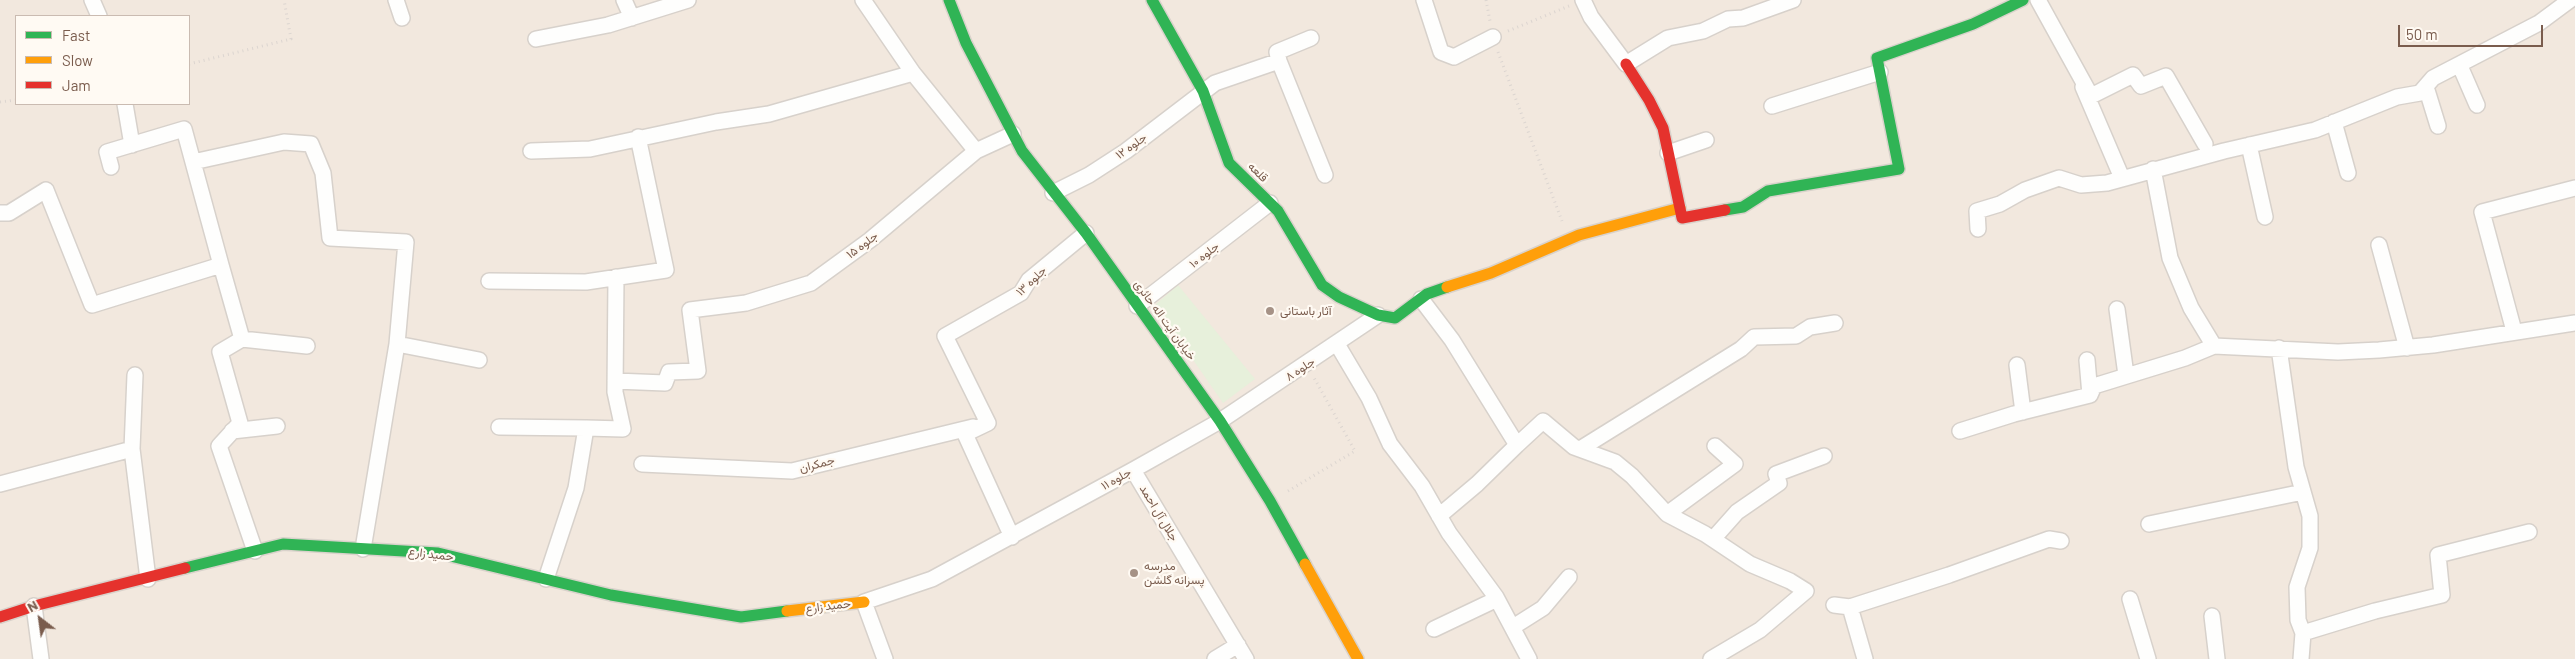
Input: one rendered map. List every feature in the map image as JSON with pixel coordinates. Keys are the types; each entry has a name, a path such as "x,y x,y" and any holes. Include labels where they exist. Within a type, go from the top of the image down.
{"street":[{"path":"92,0 99,15"},
{"path":"396,0 402,18"},
{"path":"624,0 632,18"},
{"path":"536,39 632,18 688,0"},
{"path":"863,0 912,72 976,151"},
{"name":"خیابان آیت اله حائری","path":"949,0 966,42 1022,151 1086,233 1220,421 1270,501 1358,659"},
{"name":"قلعه","path":"1152,0 1203,91 1230,163 1278,211 1322,285 1339,298 1378,315 1394,318 1421,299"},
{"path":"1424,0 1441,52 1454,57 1493,37"},
{"path":"1626,64 1668,38 1703,31 1728,19 1743,18 1793,0"},
{"path":"1578,2 1626,64 1649,100 1663,128 1682,218 1743,208 1768,191 1899,169 1877,58 1973,24 2023,0"},
{"path":"2038,0 2091,96 2133,75 2141,86 2166,76 2205,144"},
{"path":"1978,229 1976,211 2000,204 2024,190 2059,178 2081,185 2107,183 2153,169 2315,130 2397,97 2420,93 2433,78 2460,66 2539,24 2570,0"},
{"path":"1311,38 1277,52 1325,175"},
{"path":"2069,56 2122,178"},
{"name":"جلوه ۱۲","path":"1053,193 1089,175 1126,151 1215,83 1279,61"},
{"path":"2460,66 2477,105"},
{"path":"531,151 590,149 638,138 769,114 912,72"},
{"path":"1772,106 1880,72"},
{"path":"2426,87 2438,126"},
{"path":"125,105 132,145"},
{"path":"2334,122 2348,173"},
{"path":"111,167 107,152 184,129 242,339"},
{"name":"جلوه ۱۵","path":"615,381 666,382 669,372 698,371 690,310 746,303 811,284 870,240 976,151 1013,134"},
{"path":"489,281 586,282 666,270 638,138"},
{"path":"1668,153 1706,140"},
{"path":"193,162 284,142 311,144 323,173 330,238 406,242 396,344 363,548"},
{"path":"2250,145 2265,217"},
{"path":"2153,169 2170,258 2191,308 2214,346"},
{"path":"2514,332 2482,212 2575,188"},
{"path":"0,213 9,213 46,190 92,305 221,265"},
{"name":"جلوه ۱۰","path":"1137,306 1270,203"},
{"path":"1518,445 1452,340 1421,299 1427,294 1491,273 1570,239 1680,208"},
{"name":"جلوه ۱۳","path":"988,423 944,336 1021,293 1029,280 1086,233"},
{"path":"2379,245 2407,348"},
{"path":"499,427 623,429 615,381 616,277"},
{"path":"2117,308 2126,375"},
{"name":"جلوه ۸","path":"1220,421 1378,315"},
{"path":"1580,449 1741,349 1754,337 1796,336 1810,326 1835,323"},
{"path":"2090,395 2094,386 2185,358 2214,346 2338,352 2407,348 2575,323"},
{"path":"255,551 219,446 240,422 220,352 242,339 307,346"},
{"path":"396,344 479,360"},
{"path":"1337,344 1369,398 1390,444 1422,486 1439,516 1496,599 1529,659"},
{"path":"2279,348 2296,468 2310,516 2310,548 2297,587 2298,620 2304,633 2301,659"},
{"path":"2087,360 2090,395"},
{"path":"2017,364 2023,412"},
{"path":"135,375 132,449 148,579"},
{"path":"1960,431 2090,395"},
{"name":"جلوه ۱۱","path":"1012,537 1220,421"},
{"path":"1439,516 1477,484 1543,421 1580,449 1615,462 1632,476 1667,514 1713,539 1750,564 1790,581 1806,591 1760,630 1711,659"},
{"path":"988,423 965,434 1012,537"},
{"name":"جمکران","path":"642,464 792,471 988,423"},
{"path":"232,431 277,426"},
{"path":"546,579 576,488 586,428"},
{"path":"1667,514 1734,464 1715,446"},
{"path":"0,484 132,449"},
{"path":"1713,539 1737,512 1779,483 1776,474 1824,456"},
{"name":"جلال آل احمد","path":"1134,470 1246,659"},
{"path":"2149,524 2303,492"},
{"path":"2304,633 2375,611 2442,595 2438,555 2529,532"},
{"name":"حمید زارع","path":"0,617 34,606 283,544 438,553 611,595 741,617 864,602 932,579 1012,537"},
{"path":"1834,605 1850,607 1949,575 2050,539 2061,541"},
{"path":"1513,627 1543,608 1569,577"},
{"path":"1434,630 1496,599"},
{"path":"2130,599 2148,659"},
{"name":"حمید زارع","path":"864,602 886,659"},
{"path":"34,606 41,659"},
{"path":"1850,607 1865,659"},
{"path":"2212,616 2217,659"},
{"path":"1215,659 1238,645"}],"path":[{"path":"190,64 291,39 284,0"},
{"path":"1486,0 1493,37 1570,239"},
{"path":"1493,37 1578,2"},
{"path":"0,102 15,100"},
{"path":"1270,501 1355,451 1307,364"}],"shaded area":[{"path":"0,0 2575,0 2575,659 0,659"}],"green space":[{"path":"1178,285 1255,379 1223,403 1155,305"}],"traffic: fast":[{"path":"949,0 966,43 1022,151 1086,233 1220,421 1270,501 1305,564"},
{"path":"1152,0 1203,91 1229,163 1278,211 1322,285 1339,297 1378,315 1395,318 1427,294 1447,287"},
{"path":"1725,210 1743,207 1768,191 1899,169 1877,58 1973,24 2023,0"},
{"path":"185,568 283,544 438,553 611,595 741,617 787,611"}],"traffic: slow":[{"path":"1447,287 1491,273 1579,235 1680,208"},
{"path":"1305,564 1358,659"},
{"path":"787,611 864,602"}],"traffic: jam":[{"path":"1626,64 1649,100 1663,128 1682,218 1725,210"},
{"path":"0,617 34,606 185,568"}],"place":[{"name":"آثار باستانی","path":"1270,311"},
{"name":"مدرسه پسرانه گلشن","path":"1134,573"}]}
